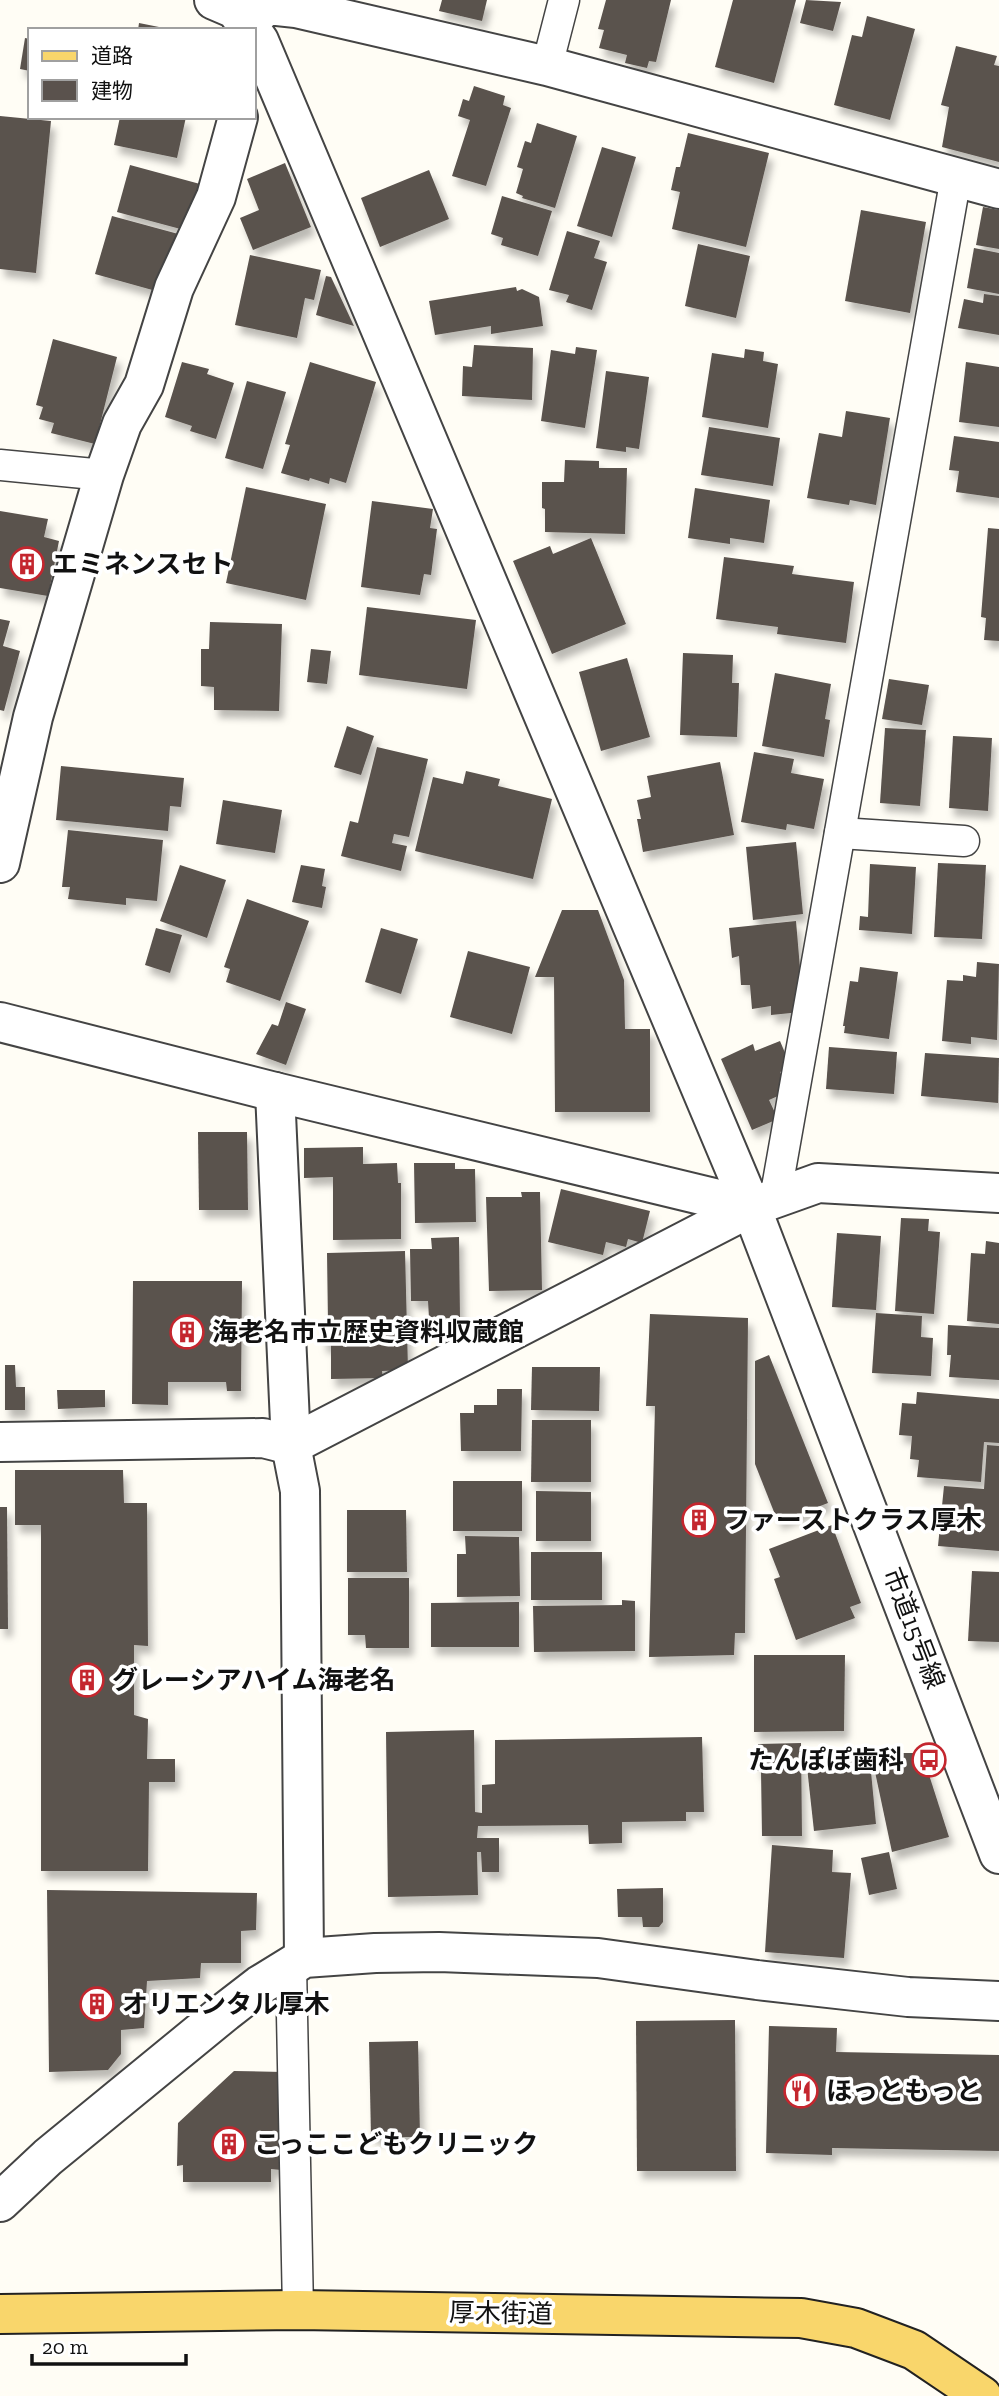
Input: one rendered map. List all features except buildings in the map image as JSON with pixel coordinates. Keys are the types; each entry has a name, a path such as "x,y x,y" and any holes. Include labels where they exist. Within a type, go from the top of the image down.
{"main road":[{"name":"厚木街道","path":"0,2314 298,2310 801,2318 856,2328 914,2350 982,2396"}],"street":[{"path":"214,0 235,9 247,28"},
{"path":"256,31 268,5 296,8 547,66 999,189"},
{"name":"市道15号線","path":"256,45 763,1203 999,1854"},
{"path":"0,863 33,718 104,475 122,424 144,385 174,288 216,197 237,119"},
{"path":"0,1022 275,1092 763,1203"},
{"path":"275,1092 291,1445 300,1490 298,1962"},
{"path":"0,1442 263,1438 291,1445 763,1203 818,1183 999,1193"},
{"path":"0,2202 48,2157 225,2011 298,1962 375,1953 439,1952 598,1958 908,1997 999,2001"}],"lane":[{"path":"547,66 564,0"},
{"path":"763,1203 840,833 956,177"},
{"path":"0,465 104,475"},
{"path":"840,833 964,841"},
{"path":"298,1962 298,2310"}],"place":[{"name":"エミネンスセト","path":"27,564"},
{"name":"海老名市立歴史資料収蔵館","path":"187,1332"},
{"name":"ファーストクラス厚木","path":"699,1520"},
{"name":"グレーシアハイム海老名","path":"87,1680"},
{"name":"たんぽぽ歯科","path":"929,1760"},
{"name":"オリエンタル厚木","path":"97,2004"},
{"name":"ほっともっと","path":"801,2091"},
{"name":"こっここどもクリニック","path":"229,2144"}]}
